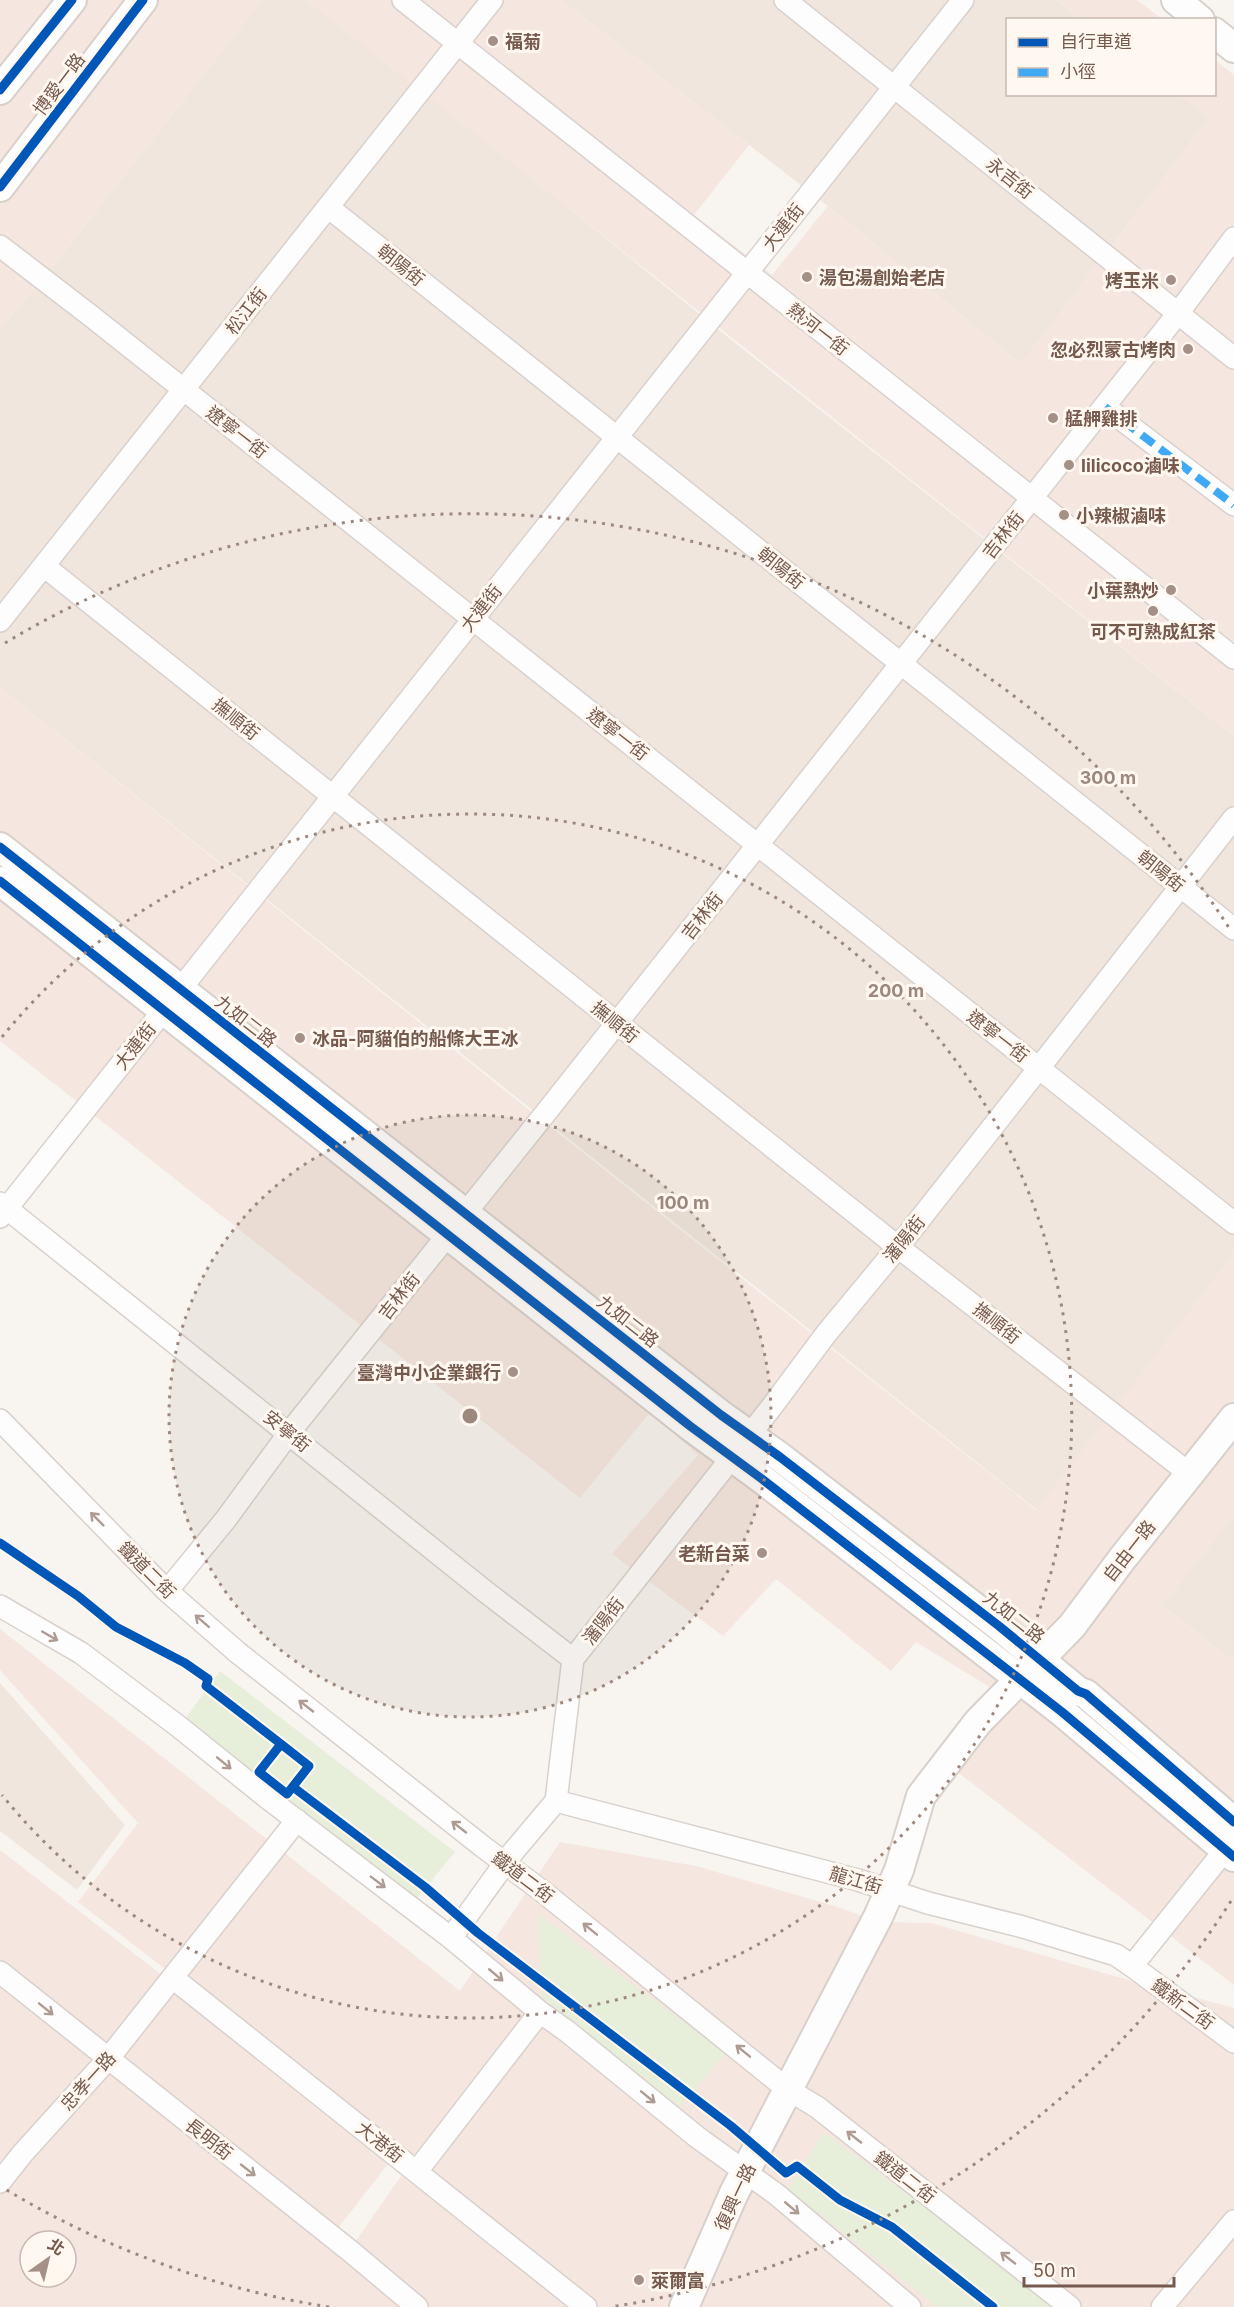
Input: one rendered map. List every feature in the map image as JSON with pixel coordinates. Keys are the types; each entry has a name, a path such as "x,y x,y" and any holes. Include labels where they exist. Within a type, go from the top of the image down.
{"street":[{"path":"0,90 72,0"},
{"name":"博愛一路","path":"0,187 143,0"},
{"name":"熱河一街","path":"403,0 1234,658"},
{"name":"松江街","path":"0,621 492,0"},
{"name":"永吉街","path":"785,0 1234,358"},
{"name":"大連街","path":"2,1210 963,0"},
{"path":"1176,0 1198,18"},
{"path":"1216,33 1234,48"},
{"name":"朝陽街","path":"328,207 1234,929"},
{"name":"吉林街","path":"167,1591 226,1519 289,1433 1032,499 1234,238"},
{"name":"遼寧一街","path":"0,246 184,389 1234,1223"},
{"path":"1105,406 1234,505"},
{"name":"撫順街","path":"44,566 898,1246 1190,1474"},
{"name":"瀋陽街","path":"573,1659 826,1334 1039,1068 1234,818"},
{"name":"九如二路","path":"0,847 171,1000"},
{"name":"九如二路","path":"0,881 171,1000 741,1446 1019,1679 1231,1849"},
{"name":"安寧街","path":"2,1210 289,1433 573,1659"},
{"name":"自由一路","path":"889,1890 899,1870 921,1796 978,1722 1072,1626 1234,1418"},
{"name":"鐵道二街","path":"0,1420 167,1591 246,1659 552,1898 787,2089 817,2107 1070,2307"},
{"name":"九如二路","path":"741,1446 780,1457 1040,1658 1078,1691 1086,1694 1234,1822"},
{"path":"0,1606 81,1653 178,1726 451,1938 540,2012 745,2173 776,2194 910,2307"},
{"path":"451,1938 505,1863 556,1801 573,1659"},
{"name":"龍江街","path":"556,1801 708,1840 1116,1955 1132,1966"},
{"name":"忠孝一路","path":"0,2182 23,2153 108,2059 297,1820"},
{"path":"1132,1966 1231,1849"},
{"name":"復興一路","path":"684,2307 734,2193 878,1917 889,1890"},
{"name":"鐵新二街","path":"1132,1966 1234,2042"},
{"name":"長明街","path":"0,1972 350,2250 417,2307"},
{"name":"大港街","path":"173,1978 586,2307"},
{"path":"417,2171 540,2012"},
{"path":"1162,2307 1234,2221"}],"shaded area":[{"path":"0,0 262,0 50,270 0,329"},
{"path":"262,0 306,0 430,96 729,338 1234,736 1234,1254 1037,1510 0,688 0,329 50,270"},
{"path":"306,0 561,0 749,145 694,215 772,275 828,206 1021,364 1209,118 1180,96 1216,96 1216,61 1234,75 1234,736"},
{"path":"561,0 1056,0 1080,18 1006,18 1006,96 1180,96 1209,118 1021,364 828,206"},
{"path":"1056,0 1137,0 1161,18 1080,18"},
{"path":"0,688 1036,1510 1234,1254 1234,1515 1162,1605 1234,1662 1234,1985 951,1767 1011,1700 916,1642 891,1671 776,1579 723,1636 612,1554 698,1455 650,1412 580,1498 0,1041"},
{"path":"1234,1515 1234,1662 1162,1605"},
{"path":"0,1629 460,1991 560,1842 696,1866 838,1907 878,1922 931,1923 1234,2008 1234,2307 0,2307 0,1850 395,2155 338,2228 355,2242 413,2159 78,1902 138,1823 0,1670"},
{"path":"0,1683 125,1825 77,1890 0,1831"}],"green space":[{"path":"220,1671 455,1852 417,1898 185,1719"},
{"path":"537,1913 726,2053 680,2107 541,1997"},
{"path":"824,2132 1059,2307 937,2307 788,2189"}],"marked path":[{"path":"1105,407 1234,505"}],"cycle path":[{"path":"0,90 72,0"},
{"path":"0,187 143,0"},
{"path":"0,847 721,1415 780,1457 999,1626 1078,1691 1086,1694 1234,1822"},
{"path":"0,881 690,1426 762,1479 1062,1712 1234,1857"},
{"path":"0,1543 78,1596 116,1627 185,1663 208,1679 206,1686 281,1744"},
{"path":"281,1744 309,1766 287,1794 259,1772 281,1744"},
{"path":"293,1787 425,1887 478,1933 731,2126 786,2173 797,2166 840,2200 892,2227 993,2307"}],"place":[{"name":"福菊","path":"493,41"},
{"name":"湯包湯創始老店","path":"807,277"},
{"name":"烤玉米","path":"1171,280"},
{"name":"忽必烈蒙古烤肉","path":"1188,349"},
{"name":"艋舺雞排","path":"1053,418"},
{"name":"lilicoco滷味","path":"1069,465"},
{"name":"小辣椒滷味","path":"1064,515"},
{"name":"小葉熱炒","path":"1171,590"},
{"name":"可不可熟成紅茶","path":"1153,611"},
{"name":"冰品-阿貓伯的船條大王冰","path":"300,1038"},
{"name":"臺灣中小企業銀行","path":"513,1372"},
{"name":"老新台菜","path":"762,1553"},
{"name":"萊爾富","path":"639,2280"}]}
